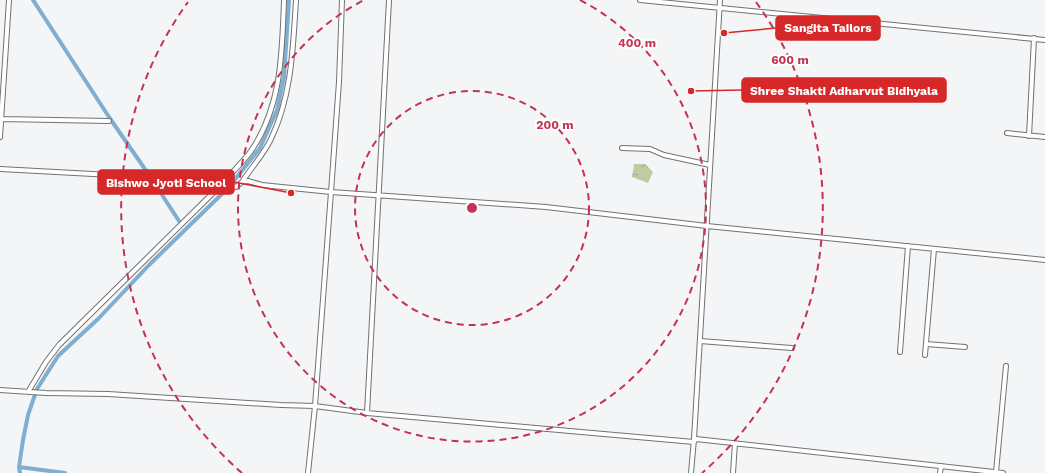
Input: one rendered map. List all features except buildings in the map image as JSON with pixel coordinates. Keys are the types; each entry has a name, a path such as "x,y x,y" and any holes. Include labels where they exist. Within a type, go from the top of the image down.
{"street":[{"path":"0,137 9,0"},
{"path":"30,392 46,362 59,345 225,182 252,150 267,121 275,98 279,75 284,0"},
{"path":"0,169 225,182 236,187 242,182 270,140 279,120 292,67 296,0"},
{"path":"308,473 315,406 339,82 342,0"},
{"path":"367,413 389,0"},
{"path":"640,0 1045,40"},
{"path":"691,473 720,0"},
{"path":"1029,136 1034,38"},
{"path":"1,119 109,121"},
{"path":"1007,134 1045,137"},
{"path":"622,148 650,149 664,154 710,165"},
{"path":"242,182 331,192 378,194 546,207 706,226 1045,260"},
{"path":"900,352 908,246"},
{"path":"925,355 934,249"},
{"path":"700,340 792,348"},
{"path":"926,344 965,347"},
{"path":"996,472 1006,366"},
{"path":"0,390 39,393 108,394 315,406 367,413 694,442 696,439 1003,473"},
{"path":"733,473 735,443"},
{"path":"940,473 941,466"}],"green space":[{"path":"634,164 645,164 653,172 648,183 632,177"}],"waterway":[{"path":"33,0 109,117 149,175"},
{"path":"20,473 19,467 28,415 37,389 58,356 98,319 149,265 228,188 260,148 277,110 284,77 289,0"},
{"path":"153,181 179,221"},
{"path":"19,467 65,473"}],"place":[{"name":"Sangita Tailors","path":"724,33"},
{"name":"Shree Shakti Adharvut Bidhyala","path":"691,91"},
{"name":"Bishwo Jyoti School","path":"291,193"}]}
